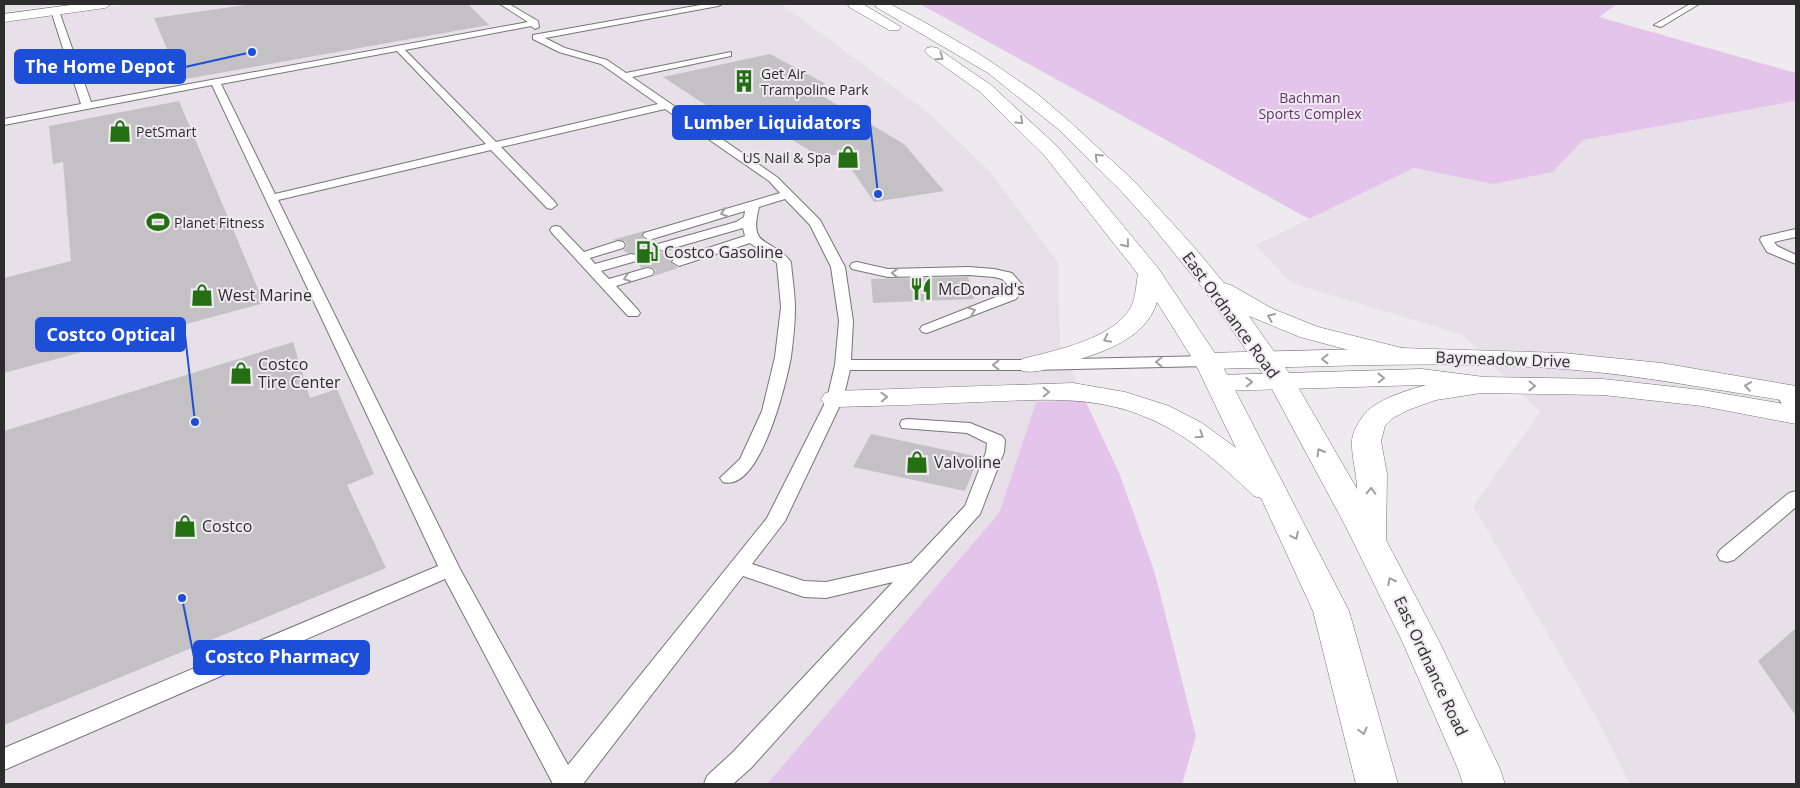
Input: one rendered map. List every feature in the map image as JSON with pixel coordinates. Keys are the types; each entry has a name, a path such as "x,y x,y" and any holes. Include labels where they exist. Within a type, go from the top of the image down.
{"main road":[{"path":"4,18 105,4"},
{"path":"854,4 914,39 985,88 1051,151 1150,273 1213,372 1331,611 1377,784"},
{"name":"East Ordnance Road","path":"881,4 981,61 1028,95 1072,132 1159,220 1207,279 1274,370 1370,540 1402,603 1479,769 1484,784"},
{"path":"1031,365 1088,348 1112,337 1131,324 1142,308 1150,273"},
{"path":"1207,279 1257,311 1297,328 1343,344 1401,356"},
{"name":"Baymeadow Drive","path":"1274,370 1331,359 1401,356 1563,361 1661,371 1793,403"},
{"name":"Baymeadow Drive","path":"1213,372 1274,370 1422,377 1484,385 1603,387 1702,398 1793,403"},
{"path":"1370,540 1372,473 1366,451 1367,435 1372,422 1382,412 1427,394 1484,385"},
{"path":"835,399 1073,391 1142,405 1172,418 1200,434 1232,459 1278,501"}],"lane":[{"path":"215,82 450,569 567,784 775,521 835,399 843,365 846,321 838,267 816,223 773,179 604,62 562,50 504,4"},
{"path":"4,122 399,48 718,4"},
{"path":"1674,4 1692,6"},
{"path":"1658,25 1692,6"},
{"path":"55,11 87,106"},
{"path":"399,48 551,205"},
{"path":"624,76 728,54"},
{"path":"271,198 667,105"},
{"path":"649,236 788,194"},
{"path":"729,478 746,462 770,411 783,357 788,307 784,262 752,238 748,225 753,204"},
{"path":"663,247 740,225 749,219"},
{"path":"556,230 633,313"},
{"path":"1796,233 1766,240 1772,249 1796,260"},
{"path":"680,262 752,238"},
{"path":"580,257 618,245"},
{"path":"592,269 631,258"},
{"path":"857,266 888,274 969,271 994,273 1007,276 1018,287 1010,296 927,328"},
{"path":"606,285 647,272"},
{"path":"843,365 1031,365 1213,372"},
{"path":"716,784 742,760 973,509 995,452 996,440 970,428 908,424"},
{"path":"1727,555 1796,497"},
{"path":"739,567 804,589 826,590 918,569"},
{"path":"4,759 450,569"}],"shaded area":[{"path":"4,4 60,4 4,12"},
{"path":"129,4 781,4 925,110 989,170 1058,262 1060,345 1085,400 1036,402 999,513 767,784 4,784 4,22"},
{"path":"1796,101 1796,784 1630,784 1599,722 1473,506 1540,412 1463,335 1291,283 1256,245 1414,168 1493,184 1553,172 1583,140"}],"green space":[{"name":"Bachman Sports Complex","path":"920,4 1617,4 1599,17 1796,73 1796,101 1583,140 1553,172 1493,184 1414,168 1309,219"},
{"path":"1085,400 1119,473 1154,570 1196,736 1182,784 767,784 999,513 1036,402"}],"building":[{"path":"252,4 468,4 489,25 180,80 154,18"},
{"path":"770,54 826,84 809,88 904,144 944,191 874,202 841,154 820,157 737,106 715,111 663,77"},
{"path":"179,101 264,303 4,373 4,278 71,261 63,162 53,164 49,126"},
{"name":"Costco Gasoline","path":"644,231 642,238 648,242 655,240 657,242 655,249 662,253 668,252 674,257 670,262 678,268 654,276 656,271 654,268 647,266 642,268 637,263 640,259 638,254 627,253 623,250 627,246 625,241 612,240"},
{"name":"McDonald's","path":"968,277 974,299 873,303 871,279"},
{"name":"Costco","path":"293,342 310,398 337,389 374,474 347,485 386,568 4,725 4,431"},
{"name":"Valvoline","path":"871,434 979,457 965,491 853,467"},
{"path":"1796,628 1796,716 1758,661"}],"place":[{"name":"The Home Depot","path":"252,52"},
{"name":"Get Air Trampoline Park","path":"744,81"},
{"name":"PetSmart","path":"120,131"},
{"name":"US Nail & Spa","path":"848,157"},
{"name":"Lumber Liquidators","path":"878,194"},
{"name":"Planet Fitness","path":"158,222"},
{"name":"Costco Gasoline","path":"647,252"},
{"name":"McDonald's","path":"921,289"},
{"name":"West Marine","path":"202,295"},
{"name":"Costco Tire Center","path":"241,373"},
{"name":"Costco Optical","path":"195,422"},
{"name":"Valvoline","path":"917,462"},
{"name":"Costco","path":"185,526"},
{"name":"Costco Pharmacy","path":"182,598"}]}
